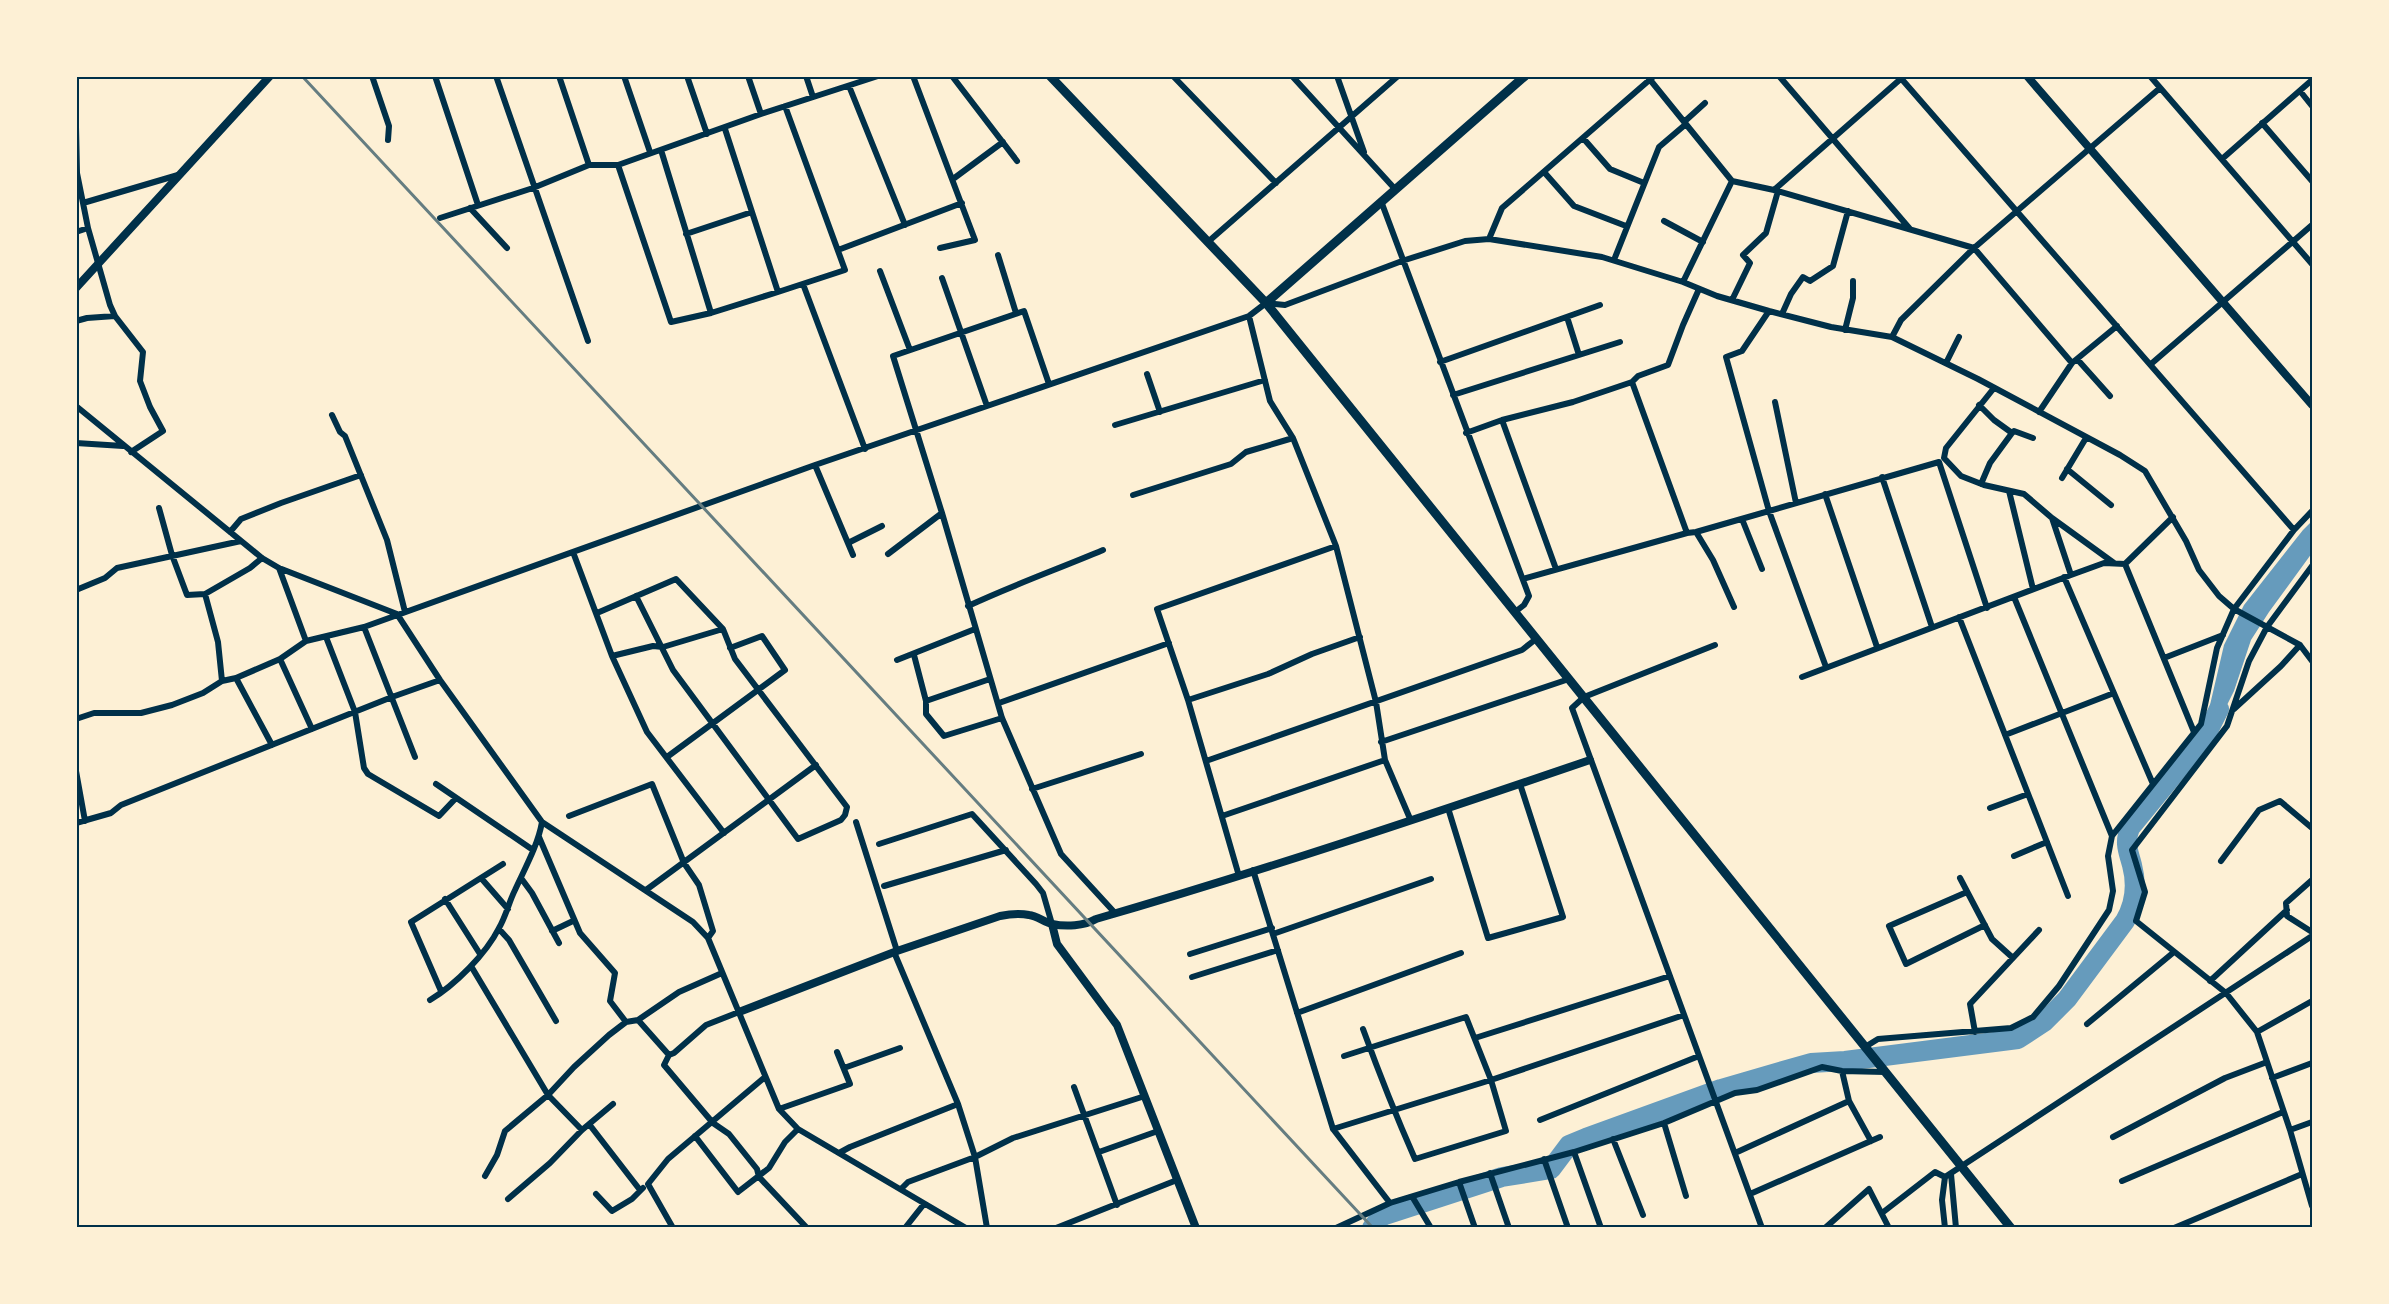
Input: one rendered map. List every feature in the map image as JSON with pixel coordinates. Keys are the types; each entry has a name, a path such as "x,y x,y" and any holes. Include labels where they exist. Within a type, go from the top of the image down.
{"main road":[{"path":"1050,76 1266,303 2011,1227"},
{"path":"1266,303 1525,76"}],"street":[{"path":"76,288 270,76"},
{"path":"372,76 389,126 388,140"},
{"path":"435,76 478,205"},
{"path":"495,76 588,341"},
{"path":"559,76 589,165"},
{"path":"624,76 650,152"},
{"path":"687,76 707,134"},
{"path":"748,76 761,114"},
{"path":"807,76 813,97"},
{"path":"440,218 533,188 589,165 618,165 650,152 725,129 761,114 878,76"},
{"path":"913,76 975,240 940,248"},
{"path":"952,76 1017,162"},
{"path":"1173,76 1276,183"},
{"path":"1292,76 1395,189"},
{"path":"1337,76 1365,154"},
{"path":"1209,241 1398,76"},
{"path":"1779,76 1911,230"},
{"path":"2027,76 2313,405"},
{"path":"2150,76 2313,264"},
{"path":"1732,300 1750,263 1743,255 1766,233 1776,191 1902,77 2294,530"},
{"path":"1489,239 1502,208 1650,78 1732,181 1776,191 1974,248 2109,396"},
{"path":"2222,159 2313,80"},
{"path":"849,86 905,225"},
{"path":"1892,337 1901,320 1974,248 2160,88"},
{"path":"2300,91 2313,106"},
{"path":"1614,260 1659,147 1706,103"},
{"path":"618,165 671,322 711,313 845,270 785,106"},
{"path":"2262,123 2313,181"},
{"path":"76,127 77,173 88,228 115,316 143,352 140,381 163,431 131,452"},
{"path":"725,129 778,292"},
{"path":"1583,138 1610,169 1644,183"},
{"path":"953,179 1003,142"},
{"path":"660,150 711,313"},
{"path":"1544,172 1574,206 1626,226"},
{"path":"83,202 180,174"},
{"path":"1683,282 1732,181"},
{"path":"1381,201 1466,433 1529,596 1524,605 1515,612"},
{"path":"838,250 962,203"},
{"path":"470,208 507,248"},
{"path":"1782,314 1791,294 1803,277 1810,281 1833,266 1848,211"},
{"path":"686,234 752,212"},
{"path":"1664,221 1703,242"},
{"path":"2151,364 2313,225"},
{"path":"76,232 88,228"},
{"path":"76,718 94,713 141,712 172,705 203,693 222,681 236,678 280,659 306,641 364,627 815,465 1249,316 1266,303 1285,305 1402,261 1465,241 1489,239 1614,260 1732,300 1782,314 1845,330 1892,337 1946,363 2120,455 2145,471 2173,517 2199,570 2219,596 2234,609 2300,645 2312,659"},
{"path":"998,255 1016,313"},
{"path":"880,271 910,350"},
{"path":"942,278 987,406"},
{"path":"1845,330 1853,298 1853,281"},
{"path":"803,284 865,449"},
{"path":"1466,433 1502,420 1573,402 1632,382 1638,376 1668,365 1699,289"},
{"path":"1440,362 1600,305"},
{"path":"1769,310 1742,351 1726,357 1769,511 1826,667"},
{"path":"1049,384 1024,311 892,356 942,513 1002,718 1061,854 1114,913"},
{"path":"76,321 115,316"},
{"path":"1249,316 1270,401 1293,438 1336,546 1376,702 1385,760 1411,821"},
{"path":"1567,317 1579,355"},
{"path":"2039,412 2075,361 2117,326"},
{"path":"1946,363 1959,338"},
{"path":"1453,395 1620,342"},
{"path":"1147,374 1160,412"},
{"path":"1115,425 1264,380"},
{"path":"1632,382 1686,532"},
{"path":"1987,608 1942,460 1946,448 1994,388"},
{"path":"1775,402 1796,502"},
{"path":"1979,405 2012,433"},
{"path":"76,406 262,558 279,568 397,614 440,680 542,822 693,922 708,938 779,1108 798,1129 966,1227"},
{"path":"332,414 340,432 345,436 387,540 405,612"},
{"path":"1502,420 1556,569"},
{"path":"1981,484 1990,463 2014,431 2033,438"},
{"path":"1132,495 1231,464 1246,452 1293,438"},
{"path":"2062,478 2086,438"},
{"path":"76,443 108,447 123,446"},
{"path":"1523,579 1686,532 1696,532 1742,519 1942,460"},
{"path":"1942,460 1961,476 1981,484 2024,494 2052,518 2114,563"},
{"path":"815,465 853,555"},
{"path":"2067,469 2111,505"},
{"path":"230,532 241,519 280,503 361,476"},
{"path":"1882,477 1932,627"},
{"path":"2009,491 2033,589"},
{"path":"1825,494 1877,648"},
{"path":"159,508 172,555 187,596 205,594 250,568 262,558"},
{"path":"1865,1047 1878,1040 2011,1028 2032,1017 2059,986 2109,910 2113,891 2108,856 2112,836 2201,724 2217,648 2234,609 2294,530 2313,511"},
{"path":"888,554 942,513"},
{"path":"1802,678 2067,576 2104,564 2125,564 2173,517"},
{"path":"2052,518 2067,576 2153,784"},
{"path":"1742,519 1761,569"},
{"path":"848,543 882,526"},
{"path":"1696,532 1713,560 1734,607"},
{"path":"76,590 105,578 117,568 241,541"},
{"path":"1239,876 1188,700 1157,609 1336,546"},
{"path":"968,606 1103,549"},
{"path":"573,552 612,656 648,732 724,833"},
{"path":"2125,564 2194,732"},
{"path":"2313,566 2267,627 2249,661 2227,726 2132,850 2145,892 2136,921 2226,993 2258,1032 2313,1206"},
{"path":"279,568 306,641"},
{"path":"597,613 636,596 676,579 723,629 735,659 847,807 841,819 798,839 673,670 636,596"},
{"path":"205,594 218,642 222,681"},
{"path":"2014,597 2112,836"},
{"path":"1959,617 2068,896"},
{"path":"364,627 414,757"},
{"path":"612,656 653,646 663,647 723,629"},
{"path":"897,660 975,629"},
{"path":"2164,658 2223,635"},
{"path":"667,757 785,670 762,636 730,648"},
{"path":"326,637 355,712 364,768 368,774 439,816 456,798"},
{"path":"1188,700 1268,674 1312,654 1360,637"},
{"path":"1206,761 1522,650 1536,639"},
{"path":"999,703 1169,643"},
{"path":"1715,645 1584,697 1572,708 1762,1227"},
{"path":"2233,709 2282,666 2300,645"},
{"path":"914,655 926,701 926,714 944,736 1002,718"},
{"path":"280,659 312,729"},
{"path":"236,678 272,745"},
{"path":"926,701 990,679"},
{"path":"1381,742 1569,679"},
{"path":"76,823 111,813 121,806 392,697 440,680"},
{"path":"2005,735 2114,693"},
{"path":"1032,789 1141,754"},
{"path":"1222,816 1385,760"},
{"path":"807,1227 759,1177 756,1169 729,1134 713,1123 664,1065 669,1055 706,1025 895,952 1000,916 1016,913 1033,915 1052,924 1078,925 1411,821 1590,760"},
{"path":"646,890 816,765"},
{"path":"76,771 85,820"},
{"path":"436,784 533,850"},
{"path":"568,816 652,784 684,863 699,885 714,931 708,938"},
{"path":"1448,808 1488,938 1563,917 1520,784"},
{"path":"1990,808 2028,794"},
{"path":"2221,861 2259,810 2280,801 2313,828"},
{"path":"879,844 972,814 1043,893 1057,944 1117,1025 1196,1227"},
{"path":"429,1000 471,966 490,945 540,837 542,822"},
{"path":"856,822 895,952 958,1104 975,1157 987,1227"},
{"path":"540,837 573,921 580,933 615,973 615,981 609,998 626,1022"},
{"path":"2014,856 2047,842"},
{"path":"884,886 1006,850"},
{"path":"441,991 411,922 502,864"},
{"path":"1252,870 1273,931 1333,1129 1390,1203"},
{"path":"481,878 508,909"},
{"path":"521,878 532,892 559,943"},
{"path":"1960,878 1992,939 2013,958"},
{"path":"1190,954 1273,931 1431,879"},
{"path":"1945,1227 1942,1200 1948,1175 2313,934 2287,916 2286,903 2313,880"},
{"path":"1967,892 1889,926 1906,964 1985,925"},
{"path":"445,899 480,954"},
{"path":"2210,981 2287,910"},
{"path":"552,931 573,921"},
{"path":"499,929 509,940 556,1021"},
{"path":"1975,1032 1970,1004 2039,930"},
{"path":"1192,977 1278,950"},
{"path":"2087,1023 2174,952"},
{"path":"1297,1013 1461,953"},
{"path":"471,966 548,1095 582,1130"},
{"path":"485,1176 505,1131 548,1095 574,1067 626,1022 638,1020 679,992 722,973"},
{"path":"1475,1038 1670,976"},
{"path":"2258,1032 2313,1001"},
{"path":"1333,1129 1491,1080 1684,1015"},
{"path":"1344,1056 1370,1048 1466,1017 1491,1080 1506,1131 1415,1159 1393,1110 1370,1048 1363,1029"},
{"path":"638,1020 669,1055"},
{"path":"844,1068 900,1048"},
{"path":"779,1108 850,1084 837,1052"},
{"path":"1540,1120 1699,1056"},
{"path":"2113,1137 2224,1078 2267,1062"},
{"path":"2272,1078 2313,1063"},
{"path":"1336,1227 1390,1203 1413,1198 1459,1182 1574,1152 1664,1123 1735,1093 1757,1090 1822,1067 1842,1071 1882,1069"},
{"path":"1842,1071 1849,1101 1871,1141"},
{"path":"596,1194 612,1211 632,1199 648,1184 668,1159 765,1077"},
{"path":"1074,1087 1117,1205"},
{"path":"902,1189 908,1182 975,1157 1013,1138 1145,1096"},
{"path":"1735,1153 1849,1101"},
{"path":"508,1199 550,1163 582,1130 614,1104"},
{"path":"839,1153 958,1104"},
{"path":"2122,1182 2283,1112"},
{"path":"2290,1130 2313,1122"},
{"path":"1664,1123 1686,1196"},
{"path":"589,1124 640,1190"},
{"path":"695,1136 738,1192 770,1168 785,1142 798,1129"},
{"path":"1099,1152 1158,1131"},
{"path":"1750,1194 1880,1137"},
{"path":"1613,1139 1643,1215"},
{"path":"1574,1152 1601,1227"},
{"path":"1544,1159 1568,1227"},
{"path":"1882,1213 1935,1172 1948,1175"},
{"path":"1490,1174 1509,1227"},
{"path":"2174,1227 2302,1174"},
{"path":"1948,1175 1956,1227"},
{"path":"1056,1227 1177,1180"},
{"path":"1459,1182 1475,1227"},
{"path":"648,1184 673,1227"},
{"path":"1825,1227 1869,1189 1888,1227"},
{"path":"1413,1198 1431,1227"},
{"path":"904,1227 924,1204"}],"water":[{"path":"2312,521 2312,553 2251,640 2234,691 2217,725 2179,757 2206,722 2224,645 2244,605"}],"waterway":[{"path":"1372,1228 1382,1216 1502,1177 1551,1169 1569,1145 1721,1089 1811,1063 1845,1061 2018,1039 2044,1022 2067,999 2125,921 2131,908 2135,887 2134,872 2127,846 2130,828 2206,735 2219,709"}],"railway":[{"path":"302,76 1373,1228"}]}
